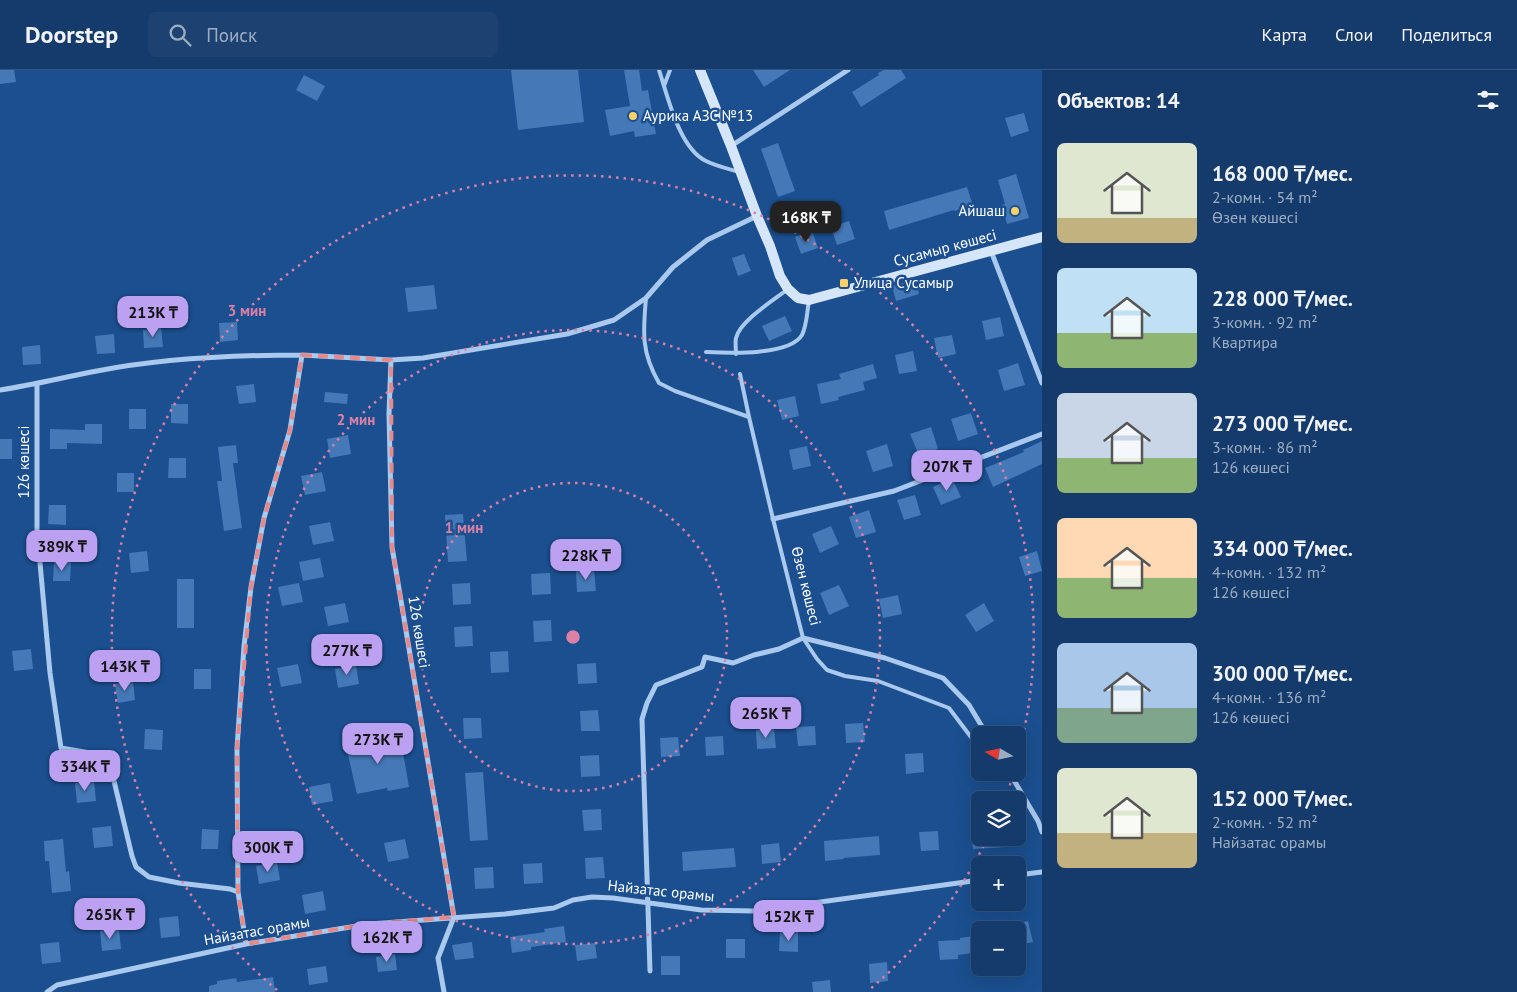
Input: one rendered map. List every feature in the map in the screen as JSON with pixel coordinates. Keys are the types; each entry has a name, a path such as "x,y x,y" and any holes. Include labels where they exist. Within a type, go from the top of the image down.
{"main road":[{"path":"700,70 770,246 780,276 788,289"},
{"name":"Сусамыр көшесі","path":"788,289 798,298 809,300 1042,237"}],"street":[{"path":"731,146 848,70"},
{"path":"0,390 37,384 98,370 177,360 236,355 302,355 391,360 423,358 567,334 614,320 646,298 673,267 707,240 757,216"},
{"path":"991,252 1042,383"},
{"path":"246,944 238,892 238,748 244,646 250,588 264,518 290,430 302,355"},
{"name":"126 көшесі","path":"391,360 389,414 392,547 454,917"},
{"name":"126 көшесі","path":"37,384 37,530 50,673 61,748 108,756 132,856 136,867 142,872 149,877 179,883 230,889 238,892"},
{"path":"773,519 894,490 1042,434"},
{"path":"650,971 642,719 646,703 656,684 702,667 705,657 733,663 754,655 779,649 803,638 885,658 943,678 969,705 982,726"},
{"path":"1014,781 1038,821 1042,832"},
{"path":"1026,874 1042,872"},
{"name":"Найзатас орамы","path":"47,992 57,985 246,944 369,924 505,914 554,908 573,900 592,897 648,902 701,910 754,911 971,881"},
{"path":"444,992 438,958 454,917"}],"lane":[{"path":"659,70 681,134 692,151 706,161 740,172"},
{"path":"664,86 670,70"},
{"path":"736,354 735,339 739,330 747,321 788,289"},
{"path":"646,298 644,331 646,354 659,383 675,391 749,417"},
{"path":"706,352 736,354 786,347 796,341 802,334 805,327 809,300"},
{"name":"Өзен көшесі","path":"740,374 773,519 803,638 827,670 845,676 878,681 949,708 971,737"}],"highlighted area":[{"path":"302,355 391,360 392,547 454,917 369,924 246,944 238,892 237,748 251,587 264,518 290,430"}],"building":[{"path":"0,70 14,70 16,82 0,84"},
{"path":"511,70 578,70 584,122 518,130"},
{"path":"624,70 639,70 642,91 648,90 656,134 635,137 634,131 610,136 605,110 630,106"},
{"path":"753,70 790,70 764,87"},
{"path":"884,70 901,70 906,78 861,107 852,92"},
{"path":"304,75 325,86 317,101 296,90"},
{"path":"1024,113 1029,131 1011,137 1005,118"},
{"path":"778,143 795,191 778,197 761,149"},
{"path":"1016,174 1029,218 1007,224 1002,205 1005,204 998,180"},
{"path":"967,187 973,206 889,230 884,211"},
{"path":"849,221 855,239 837,245 831,227"},
{"path":"812,231 818,248 801,254 795,237"},
{"path":"744,254 751,271 738,276 732,258"},
{"path":"915,280 919,294 896,301 892,286"},
{"path":"434,285 437,309 408,312 405,288"},
{"path":"785,316 792,331 769,341 762,326"},
{"path":"1000,317 1004,336 986,340 982,321"},
{"path":"237,322 238,340 220,342 219,323"},
{"path":"161,328 163,347 144,348 143,330"},
{"path":"114,334 115,353 97,354 95,336"},
{"path":"952,335 956,354 938,358 934,338"},
{"path":"40,345 41,364 23,365 22,347"},
{"path":"913,351 917,371 899,374 895,355"},
{"path":"1018,363 1025,385 1004,391 998,370"},
{"path":"873,364 877,378 863,382 865,390 838,397 839,400 821,404 817,384 841,379 839,374"},
{"path":"254,384 256,402 239,404 236,386"},
{"path":"325,392 348,394 347,404 324,402"},
{"path":"795,396 799,416 782,420 777,400"},
{"path":"171,404 188,404 188,424 171,423"},
{"path":"129,409 146,409 146,429 129,429"},
{"path":"971,413 978,434 958,441 951,419"},
{"path":"85,424 102,424 102,444 67,443 67,449 50,449 50,429 85,430"},
{"path":"931,427 938,449 919,455 910,434"},
{"path":"348,435 351,454 330,458 327,439"},
{"path":"0,439 12,439 12,459 0,459"},
{"path":"1042,441 1042,464 993,487 985,468 1024,452 1023,450"},
{"path":"887,444 893,466 873,472 866,451"},
{"path":"236,445 238,463 233,463 242,528 224,531 217,481 222,481 218,447"},
{"path":"807,446 811,466 793,470 789,450"},
{"path":"169,458 186,458 186,478 168,478"},
{"path":"322,472 326,491 305,495 301,476"},
{"path":"117,473 134,473 134,492 117,492"},
{"path":"952,478 961,497 941,505 933,487"},
{"path":"915,495 921,515 904,520 897,500"},
{"path":"49,505 66,505 66,525 48,524"},
{"path":"869,510 876,532 856,538 849,517"},
{"path":"463,514 467,561 448,562 445,515"},
{"path":"330,522 334,541 313,545 309,526"},
{"path":"831,526 839,544 820,553 812,534"},
{"path":"147,551 149,571 131,573 129,553"},
{"path":"1037,551 1042,571 1025,576 1019,557"},
{"path":"320,558 324,577 303,581 299,562"},
{"path":"54,562 71,562 70,581 53,581"},
{"path":"594,570 596,591 577,592 576,571"},
{"path":"550,573 551,594 532,595 531,574"},
{"path":"177,579 194,579 194,628 177,628"},
{"path":"299,583 303,602 282,606 278,587"},
{"path":"470,583 471,604 453,605 452,584"},
{"path":"839,585 849,606 829,615 820,593"},
{"path":"898,595 902,614 883,618 879,599"},
{"path":"345,603 349,622 328,626 324,607"},
{"path":"984,603 994,621 976,632 965,615"},
{"path":"551,620 552,641 534,642 533,621"},
{"path":"472,626 473,646 455,647 454,627"},
{"path":"31,649 33,669 14,671 12,651"},
{"path":"508,651 509,672 491,673 490,652"},
{"path":"596,663 597,683 578,684 577,664"},
{"path":"298,664 302,683 281,687 277,668"},
{"path":"356,665 359,684 338,688 335,669"},
{"path":"194,669 211,669 211,689 194,689"},
{"path":"133,681 135,700 118,703 115,684"},
{"path":"598,710 600,731 581,731 580,711"},
{"path":"463,718 481,718 482,738 464,739"},
{"path":"863,723 865,742 846,743 845,724"},
{"path":"815,726 816,745 798,746 796,727"},
{"path":"145,729 163,730 162,750 144,749"},
{"path":"774,729 776,748 757,749 756,730"},
{"path":"400,735 409,787 388,791 387,788 357,794 346,746"},
{"path":"723,736 724,755 706,756 705,737"},
{"path":"678,737 680,756 661,757 660,738"},
{"path":"923,753 924,772 906,774 905,754"},
{"path":"599,755 600,776 581,777 580,756"},
{"path":"483,772 488,840 470,841 465,773"},
{"path":"94,781 96,801 77,803 75,783"},
{"path":"330,783 333,801 312,805 309,787"},
{"path":"601,809 602,830 584,831 582,810"},
{"path":"111,826 113,846 94,848 92,828"},
{"path":"202,829 219,830 218,849 201,849"},
{"path":"938,831 939,850 921,851 919,832"},
{"path":"879,836 880,855 825,861 824,841"},
{"path":"63,839 66,872 69,871 71,891 52,893 49,861 45,861 44,841"},
{"path":"405,839 409,858 388,862 384,843"},
{"path":"779,843 781,862 762,864 761,845"},
{"path":"973,846 1005,846 1005,847 973,849"},
{"path":"734,848 736,867 683,871 682,852"},
{"path":"603,857 605,878 586,879 585,858"},
{"path":"277,862 280,880 259,884 256,866"},
{"path":"542,863 543,883 524,884 523,864"},
{"path":"493,867 494,888 475,889 474,868"},
{"path":"323,891 326,910 305,914 302,895"},
{"path":"178,916 180,936 161,938 159,918"},
{"path":"1028,921 1033,942 1026,943 1026,922"},
{"path":"564,926 566,942 531,947 531,950 512,953 510,937 545,932 544,929"},
{"path":"119,929 121,949 102,951 100,931"},
{"path":"780,932 798,932 798,952 779,951"},
{"path":"971,936 971,953 958,955 958,959 940,960 938,941 960,940 960,938"},
{"path":"726,939 745,939 745,958 726,958"},
{"path":"59,942 61,962 42,964 40,944"},
{"path":"472,942 474,958 455,960 452,945"},
{"path":"595,943 597,958 577,961 575,945"},
{"path":"395,954 397,970 378,972 376,957"},
{"path":"661,956 680,956 680,975 661,975"},
{"path":"887,962 888,981 870,983 869,964"},
{"path":"326,966 328,982 309,985 307,969"},
{"path":"273,977 275,992 209,992 209,986 217,984 217,981 236,978 237,982"},
{"path":"830,980 831,992 813,992 812,982"}],"place":[{"name":"Аурика АЗС №13","path":"633,116"},
{"name":"Айшаш","path":"1015,211"},
{"name":"Улица Сусамыр","path":"844,283"}]}
